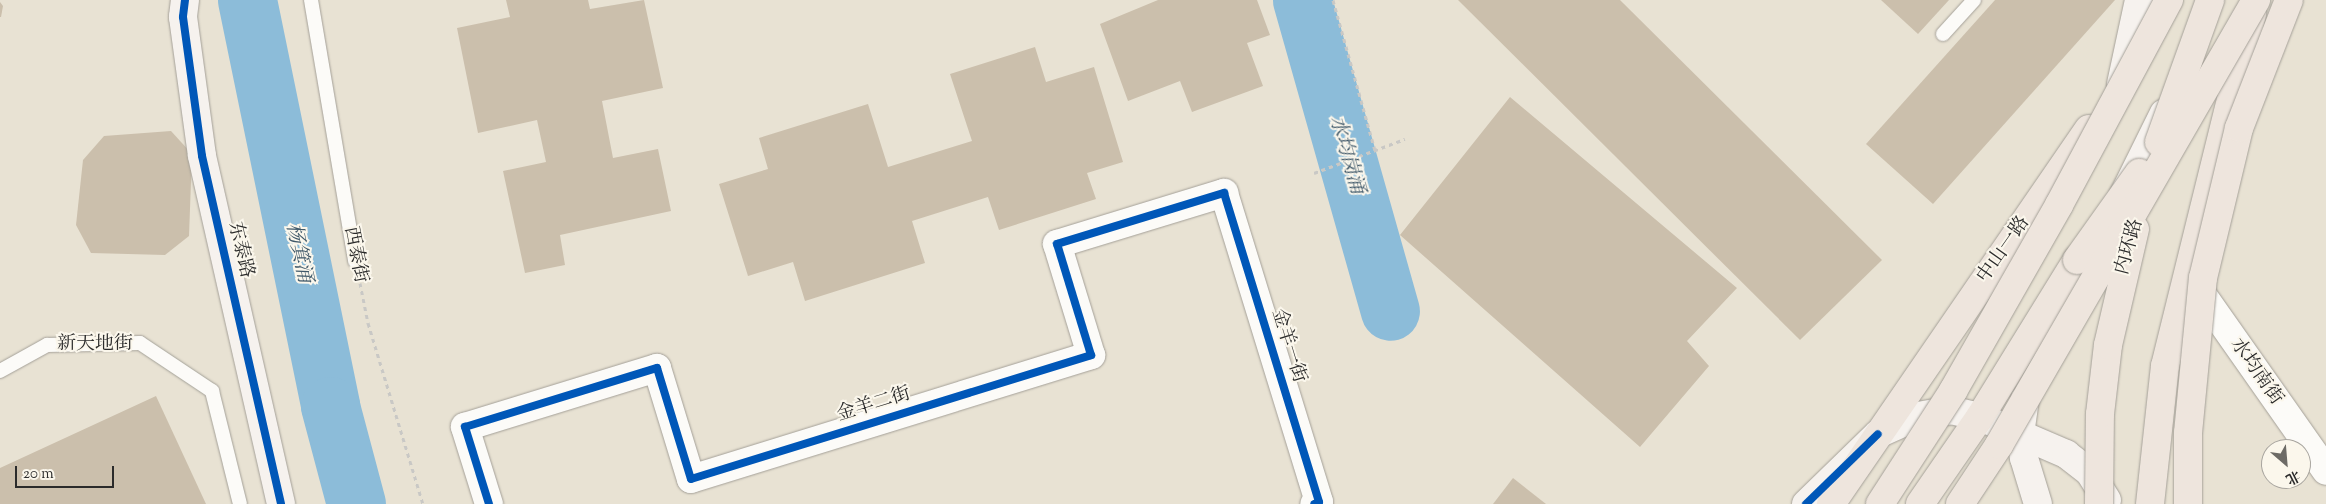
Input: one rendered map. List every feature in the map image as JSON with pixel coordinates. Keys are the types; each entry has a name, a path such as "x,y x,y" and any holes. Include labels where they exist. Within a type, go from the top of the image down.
{"main road":[{"name":"东泰路","path":"185,0 183,17 202,156 281,504"},
{"path":"2121,84 2139,0"},
{"path":"1880,504 1953,391 2039,239 2168,0"},
{"name":"中山一路","path":"1831,504 2121,84 2182,0"},
{"name":"内环路","path":"2099,504 2100,414 2120,282 2165,122 2210,0"},
{"path":"2038,504 2020,433 2028,388 2036,368 2193,54 2214,0"},
{"path":"2188,504 2188,424 2204,278 2239,128 2289,0"},
{"path":"1920,504 1980,417 2077,260 2257,4"},
{"path":"2150,504 2166,366 2187,273 2257,4"},
{"path":"1960,504 1999,445 2257,4"},
{"path":"1806,504 1878,434 1918,416 1950,410 1980,417 2020,433 2072,460 2090,474 2110,504"}],"street":[{"name":"金羊二街","path":"489,504 465,427 657,368 691,479 1091,355 1057,244 1224,193"},
{"name":"金羊一街","path":"1224,193 1319,502 1314,504"},
{"name":"水均南街","path":"2187,273 2325,469"}],"lane":[{"name":"西泰街","path":"311,0 355,261"},
{"path":"1943,34 1974,0"},
{"name":"新天地街","path":"0,371 47,345 140,343 212,391 240,504"}],"path":[{"path":"1333,0 1375,150"},
{"path":"1314,173 1405,139"}],"building":[{"path":"506,0 588,0 590,9 644,0 663,88 602,101 613,158 658,149 671,211 560,235 565,265 525,273 503,171 546,162 537,120 478,133 457,28 510,17"},
{"path":"1158,0 1257,0 1270,35 1247,43 1263,86 1192,112 1180,81 1128,101 1100,24"},
{"path":"1458,0 1620,0 1882,260 1800,340"},
{"path":"1881,0 1949,0 1918,34"},
{"path":"1995,0 2115,0 1933,204 1866,144"},
{"path":"0,2 3,6 1,17 0,17"},
{"path":"1035,47 1046,82 1094,67 1123,162 1087,173 1096,199 999,230 988,197 912,221 925,263 805,301 793,262 748,276 719,184 768,169 759,138 868,104 888,167 972,141 950,74"},
{"path":"1510,97 1737,288 1687,341 1709,366 1640,447 1400,235"},
{"path":"171,131 192,154 189,236 165,255 91,253 76,225 83,160 104,136"},
{"path":"156,396 206,504 0,504 0,468"},
{"path":"1513,478 1546,504 1493,504"}],"waterway":[{"name":"杨箕涌","path":"247,0 330,406 356,504"},
{"name":"水均岗涌","path":"1302,0 1390,311"}],"cycle path":[{"path":"185,0 183,17 202,156 281,504"},
{"path":"489,504 465,427 657,368 691,479 1091,355 1057,244 1224,193 1319,502 1314,504"},
{"path":"1806,504 1878,434"}]}
